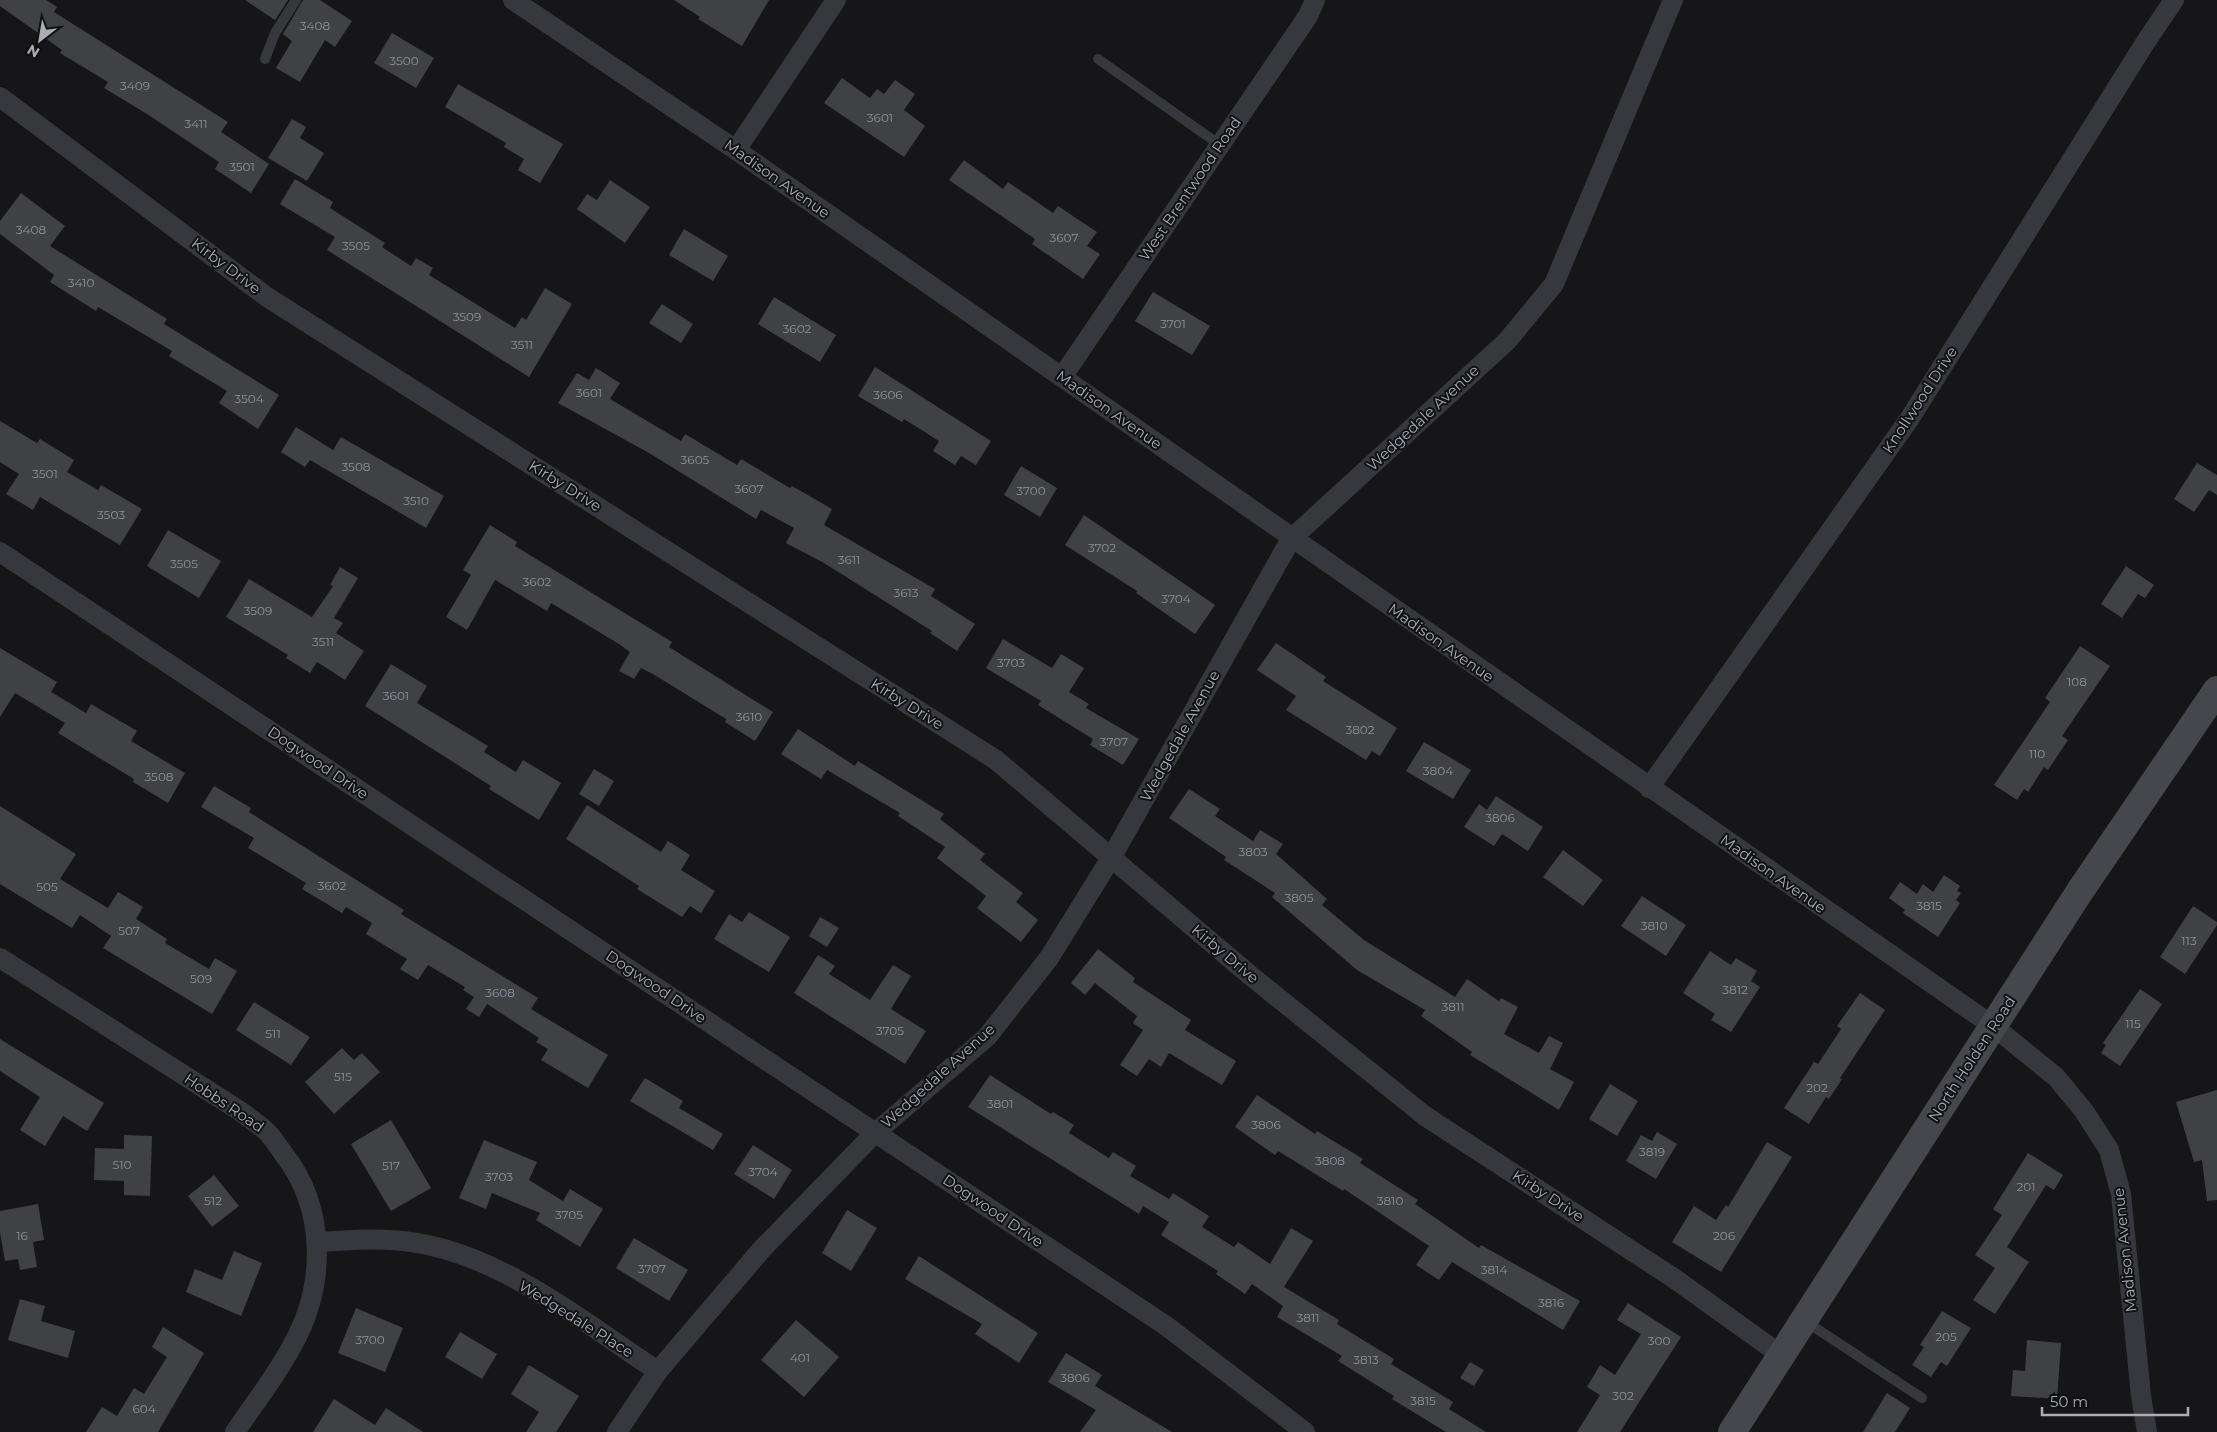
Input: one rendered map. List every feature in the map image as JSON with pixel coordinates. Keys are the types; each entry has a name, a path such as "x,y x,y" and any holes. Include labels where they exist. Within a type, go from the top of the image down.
{"main road":[{"name":"North Holden Road","path":"1732,1432 2080,891 2217,690"}],"street":[{"name":"Madison Avenue","path":"513,0 736,150 1062,376 1291,539 1993,1026 2056,1077 2084,1111 2109,1150 2121,1194 2131,1305 2147,1432"},
{"path":"736,150 836,0"},
{"name":"West Brentwood Road","path":"1062,376 1308,16 1315,0"},
{"name":"Wedgedale Avenue","path":"616,1432 658,1371 762,1248 875,1133 987,1037 1049,958 1111,858 1291,539 1506,341 1554,284 1673,0"},
{"name":"Knollwood Drive","path":"1649,788 1910,418 2174,0"},
{"name":"Kirby Drive","path":"0,96 267,297 996,760 1251,976 1425,1116 1675,1279 1782,1355"},
{"name":"Dogwood Drive","path":"0,552 1165,1325 1305,1432"},
{"name":"Hobbs Road","path":"0,958 240,1111 268,1133 295,1168 311,1206 318,1242 312,1298 292,1347 235,1432"},
{"name":"Wedgedale Place","path":"318,1242 391,1240 438,1248 480,1262 548,1297 658,1371"}],"lane":[{"path":"265,59 274,33 296,0"},
{"path":"1098,59 1220,145"},
{"path":"1804,1320 1922,1398"}],"building":[{"path":"0,0 46,0 57,7 54,12 228,122 221,132 269,164 251,193 215,169 219,162 104,88 108,82 60,53 62,50 0,6"},
{"path":"245,0 288,0 275,20"},
{"path":"303,0 320,0 352,21 335,47 325,40 300,82 276,68 292,41 283,34"},
{"path":"674,0 769,0 742,46 698,19 700,17"},
{"path":"392,33 434,58 416,88 374,63"},
{"path":"842,78 870,98 877,89 884,94 895,80 915,94 904,110 925,126 904,157 824,103"},
{"path":"458,84 563,144 540,183 518,170 524,159 504,147 506,143 445,107"},
{"path":"292,119 306,127 300,138 324,153 307,181 268,158"},
{"path":"964,160 1003,189 1008,182 1053,213 1058,206 1097,232 1087,246 1100,254 1083,279 1032,244 1035,239 949,180"},
{"path":"295,179 333,202 330,208 385,243 382,247 411,266 416,258 433,268 429,275 515,328 522,317 526,320 545,288 572,304 529,377 327,250 335,237 280,204"},
{"path":"610,180 650,207 625,243 577,209 587,194 597,200"},
{"path":"21,193 65,226 50,246 167,319 164,324 279,395 258,429 219,403 227,391 169,356 172,351 98,307 96,311 50,282 54,275 0,234 0,221"},
{"path":"684,229 728,256 713,281 669,255"},
{"path":"1153,292 1210,326 1192,355 1135,321"},
{"path":"774,297 836,335 820,362 758,324"},
{"path":"662,304 693,324 681,343 649,323"},
{"path":"875,367 991,441 976,465 961,456 955,465 933,451 939,441 904,419 902,422 858,396"},
{"path":"596,368 620,383 610,399 681,441 685,434 737,465 741,459 790,488 792,486 832,509 824,525 935,589 931,596 975,624 957,651 930,633 932,631 824,563 786,543 794,528 761,510 756,519 649,453 558,403 577,373 589,380"},
{"path":"0,421 37,443 40,439 74,460 67,472 98,490 101,485 142,509 120,545 40,497 33,510 6,494 19,474 0,462"},
{"path":"296,427 333,450 341,437 444,496 426,528 310,460 305,467 281,452"},
{"path":"2197,463 2217,475 2217,495 2209,490 2194,512 2174,499"},
{"path":"1021,466 1057,488 1040,517 1004,495"},
{"path":"1084,515 1215,605 1195,634 1136,593 1137,591 1065,545"},
{"path":"490,525 517,542 515,546 672,642 669,647 773,712 755,741 725,722 726,719 653,674 641,668 634,679 619,671 630,652 551,603 547,611 495,580 467,630 446,617 471,575 463,570"},
{"path":"168,530 221,561 199,598 147,566"},
{"path":"2126,566 2154,585 2145,598 2138,594 2122,618 2101,604"},
{"path":"340,567 358,578 334,618 343,623 336,633 364,651 345,680 317,662 310,673 286,658 288,655 226,617 249,579 312,617 333,586 330,585"},
{"path":"1003,639 1052,668 1061,654 1084,668 1069,692 1089,704 1086,708 1139,739 1123,765 1090,745 1093,739 1038,705 1041,701 986,668"},
{"path":"1276,643 1326,677 1323,681 1397,728 1380,756 1372,751 1366,760 1286,710 1296,696 1257,670"},
{"path":"2080,646 2110,666 2062,736 2068,740 2048,770 2044,767 2028,792 2024,789 2017,800 1994,785 2050,702 2045,698"},
{"path":"0,648 57,682 51,692 86,713 91,704 137,731 131,741 185,773 168,803 133,782 134,779 58,733 65,723 15,693 0,717"},
{"path":"391,664 427,686 417,703 488,746 484,752 516,772 523,760 561,783 539,820 489,789 491,786 365,706"},
{"path":"798,729 855,766 858,761 944,814 940,819 985,854 980,860 1023,893 1016,902 1038,920 1021,942 977,908 986,896 937,858 945,847 898,816 900,813 827,770 821,779 781,754"},
{"path":"1424,742 1471,770 1453,799 1406,771"},
{"path":"594,769 614,781 599,806 579,794"},
{"path":"214,786 251,808 249,812 404,910 401,914 538,998 531,1009 608,1055 588,1088 541,1060 548,1049 536,1042 539,1038 487,1004 479,1017 466,1009 474,997 463,990 465,987 428,965 418,980 400,969 407,959 366,934 372,923 346,907 342,913 302,889 306,883 248,848 254,838 201,807"},
{"path":"1189,789 1220,809 1215,816 1253,841 1260,830 1283,844 1276,854 1327,899 1322,905 1364,940 1455,997 1467,979 1499,1001 1501,998 1518,1007 1504,1034 1539,1053 1549,1036 1563,1043 1550,1069 1574,1082 1559,1110 1470,1055 1472,1052 1421,1016 1425,1010 1357,970 1272,897 1275,893 1224,860 1226,857 1169,818"},
{"path":"1496,796 1543,827 1528,851 1502,834 1494,846 1464,827 1479,804 1487,810"},
{"path":"587,805 661,852 668,841 690,855 681,870 715,891 701,913 690,906 682,917 637,889 639,886 566,839"},
{"path":"0,806 76,854 60,879 108,908 118,892 143,907 136,919 167,939 165,943 209,969 215,958 237,971 212,1014 103,948 111,936 80,915 72,928 0,884"},
{"path":"1563,850 1603,880 1583,906 1543,877"},
{"path":"1944,875 1960,886 1957,891 1961,893 1956,900 1960,903 1938,937 1903,913 1905,910 1889,898 1900,882 1917,894 1923,884 1933,892"},
{"path":"1642,896 1686,925 1666,956 1621,926"},
{"path":"2193,906 2217,922 2217,925 2185,974 2160,957"},
{"path":"749,912 790,937 769,972 714,939 729,914 742,922"},
{"path":"820,917 839,928 827,947 809,936"},
{"path":"1098,949 1135,978 1133,982 1191,1020 1185,1030 1236,1061 1222,1085 1169,1053 1161,1067 1149,1059 1137,1076 1120,1065 1143,1030 1133,1023 1137,1016 1095,983 1085,995 1071,983"},
{"path":"1710,951 1731,965 1736,958 1757,971 1751,981 1760,987 1731,1032 1711,1020 1715,1014 1683,993"},
{"path":"818,955 835,966 829,974 870,1000 893,965 911,976 891,1009 926,1031 905,1064 794,993"},
{"path":"2140,989 2162,1004 2120,1066 2101,1053 2106,1045 2103,1043"},
{"path":"1860,993 1885,1010 1840,1078 1842,1079 1829,1099 1826,1097 1809,1124 1784,1108 1814,1062 1818,1064 1841,1029 1837,1026"},
{"path":"254,1002 310,1037 291,1065 236,1030"},
{"path":"0,1039 104,1103 87,1131 63,1116 45,1146 20,1130 40,1097 0,1071"},
{"path":"342,1048 354,1060 362,1053 380,1072 334,1114 305,1082"},
{"path":"990,1075 1051,1114 1053,1112 1074,1125 1069,1133 1109,1158 1113,1152 1136,1166 1130,1176 1169,1199 1173,1193 1209,1216 1202,1227 1234,1247 1238,1242 1270,1264 1291,1228 1313,1241 1284,1287 1339,1320 1337,1324 1394,1359 1391,1364 1453,1402 1449,1409 1486,1432 1446,1432 1392,1399 1394,1396 1338,1361 1342,1356 1277,1317 1283,1306 1252,1284 1245,1294 1216,1274 1218,1271 1161,1235 1169,1222 1143,1206 1139,1214 968,1107"},
{"path":"645,1078 683,1101 679,1108 723,1134 713,1150 630,1101"},
{"path":"1610,1084 1638,1101 1617,1136 1589,1119"},
{"path":"2217,1090 2217,1200 2207,1201 2202,1160 2194,1162 2176,1102"},
{"path":"1257,1095 1315,1134 1317,1131 1363,1159 1360,1163 1418,1200 1415,1204 1479,1248 1481,1245 1580,1301 1563,1330 1452,1262 1439,1280 1416,1265 1429,1246 1344,1189 1343,1191 1278,1151 1275,1155 1235,1127"},
{"path":"391,1120 431,1188 391,1211 351,1144"},
{"path":"1657,1132 1677,1144 1656,1179 1626,1161 1641,1135 1652,1141"},
{"path":"124,1135 152,1136 150,1196 124,1195 124,1181 94,1180 95,1148 124,1149"},
{"path":"484,1140 537,1162 529,1180 563,1201 570,1189 603,1209 580,1247 536,1220 540,1213 492,1193 486,1209 459,1198"},
{"path":"1767,1142 1792,1157 1721,1272 1672,1242 1694,1206 1716,1220 1726,1205 1728,1207"},
{"path":"753,1145 792,1170 774,1199 734,1174"},
{"path":"2028,1153 2063,1175 2054,1190 2046,1185 2007,1247 2029,1262 1995,1314 1973,1300 1995,1268 1975,1255 2002,1215 1993,1209"},
{"path":"214,1175 239,1206 212,1227 188,1196"},
{"path":"38,1204 44,1240 33,1242 37,1267 20,1270 18,1259 5,1261 0,1232 0,1211"},
{"path":"847,1210 877,1228 851,1271 822,1253"},
{"path":"634,1238 688,1270 669,1301 616,1268"},
{"path":"234,1251 262,1263 241,1316 186,1292 195,1269 222,1280"},
{"path":"919,1256 1038,1333 1019,1363 975,1334 982,1324 905,1279"},
{"path":"20,1299 45,1306 41,1321 75,1331 68,1358 8,1340"},
{"path":"1628,1303 1681,1337 1620,1432 1577,1432 1600,1395 1587,1387 1600,1365 1615,1375 1641,1334 1617,1320"},
{"path":"356,1308 403,1328 385,1372 338,1353"},
{"path":"1942,1311 1971,1328 1947,1366 1941,1362 1931,1377 1912,1365 1924,1347 1920,1345"},
{"path":"796,1320 839,1357 804,1397 761,1360"},
{"path":"163,1327 204,1353 158,1432 86,1432 102,1407 117,1416 134,1388 144,1394 167,1357 152,1347"},
{"path":"460,1332 497,1354 482,1379 445,1357"},
{"path":"2027,1340 2061,1343 2057,1399 2011,1396 2013,1370 2025,1371"},
{"path":"1066,1353 1102,1375 1095,1386 1172,1432 1080,1432 1096,1410 1048,1382"},
{"path":"1470,1362 1484,1370 1474,1386 1460,1378"},
{"path":"529,1365 579,1396 556,1432 526,1432 539,1412 511,1394"},
{"path":"1887,1393 1910,1408 1895,1432 1863,1432"},
{"path":"334,1399 375,1425 386,1408 423,1432 313,1432"}]}
